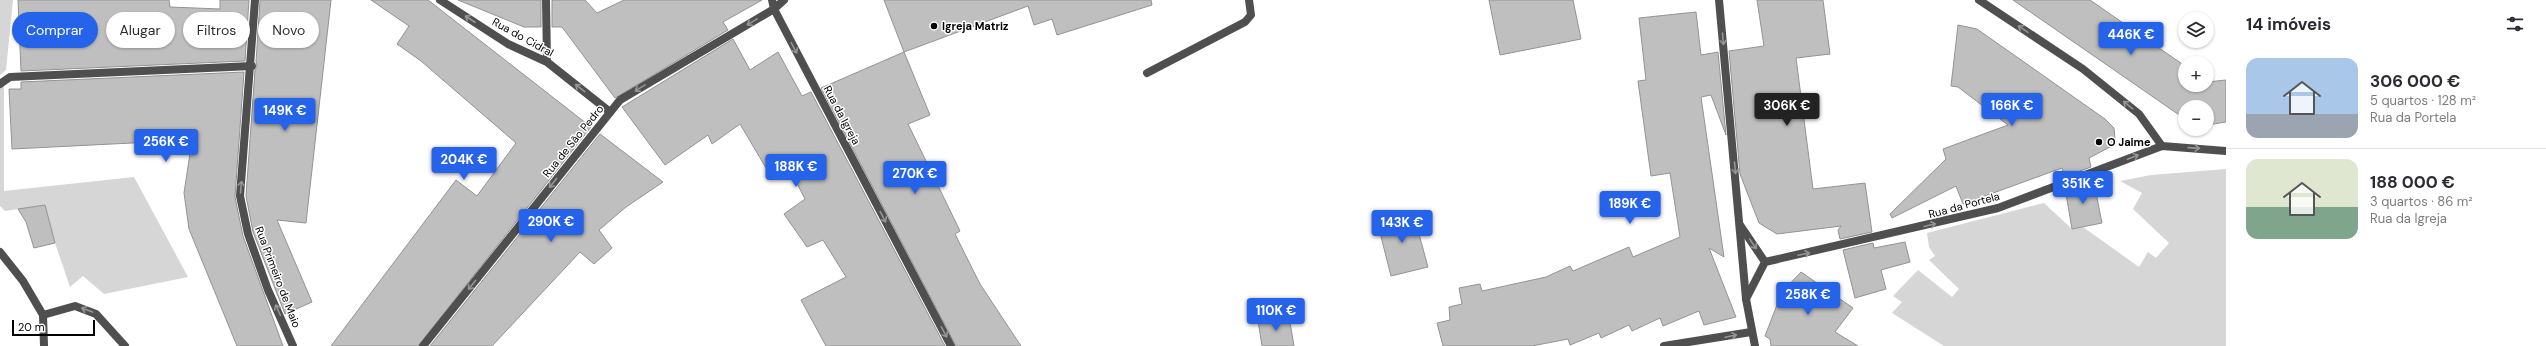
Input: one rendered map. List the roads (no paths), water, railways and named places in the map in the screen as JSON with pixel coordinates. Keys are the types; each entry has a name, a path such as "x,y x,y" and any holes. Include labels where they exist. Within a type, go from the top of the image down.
{"street":[{"name":"Rua Primeiro de Maio","path":"255,0 252,66 240,196 248,234 268,290 293,346"},
{"name":"Rua do Cidral","path":"440,0 508,44 547,62 610,112"},
{"path":"546,0 547,62"},
{"name":"Rua da Igreja","path":"772,0 774,8 952,346"},
{"name":"Rua de São Pedro","path":"423,346 620,100 774,8 784,0"},
{"path":"1147,72 1245,22 1251,15 1249,0"},
{"path":"1720,0 1746,299 1751,332 1755,346"},
{"path":"1978,0 2083,69 2138,114 2162,146 2226,151"},
{"path":"0,84 10,77 252,66"},
{"name":"Rua da Portela","path":"1766,262 1998,208 2162,146"},
{"path":"1740,225 1766,262 1746,299"},
{"path":"0,252 23,280 43,315 44,346"},
{"path":"43,315 75,306 96,314 125,346"},
{"path":"1664,346 1751,332"}],"place":[{"name":"Igreja Matriz","path":"934,26"},
{"name":"O Jaime","path":"2099,142"}]}
